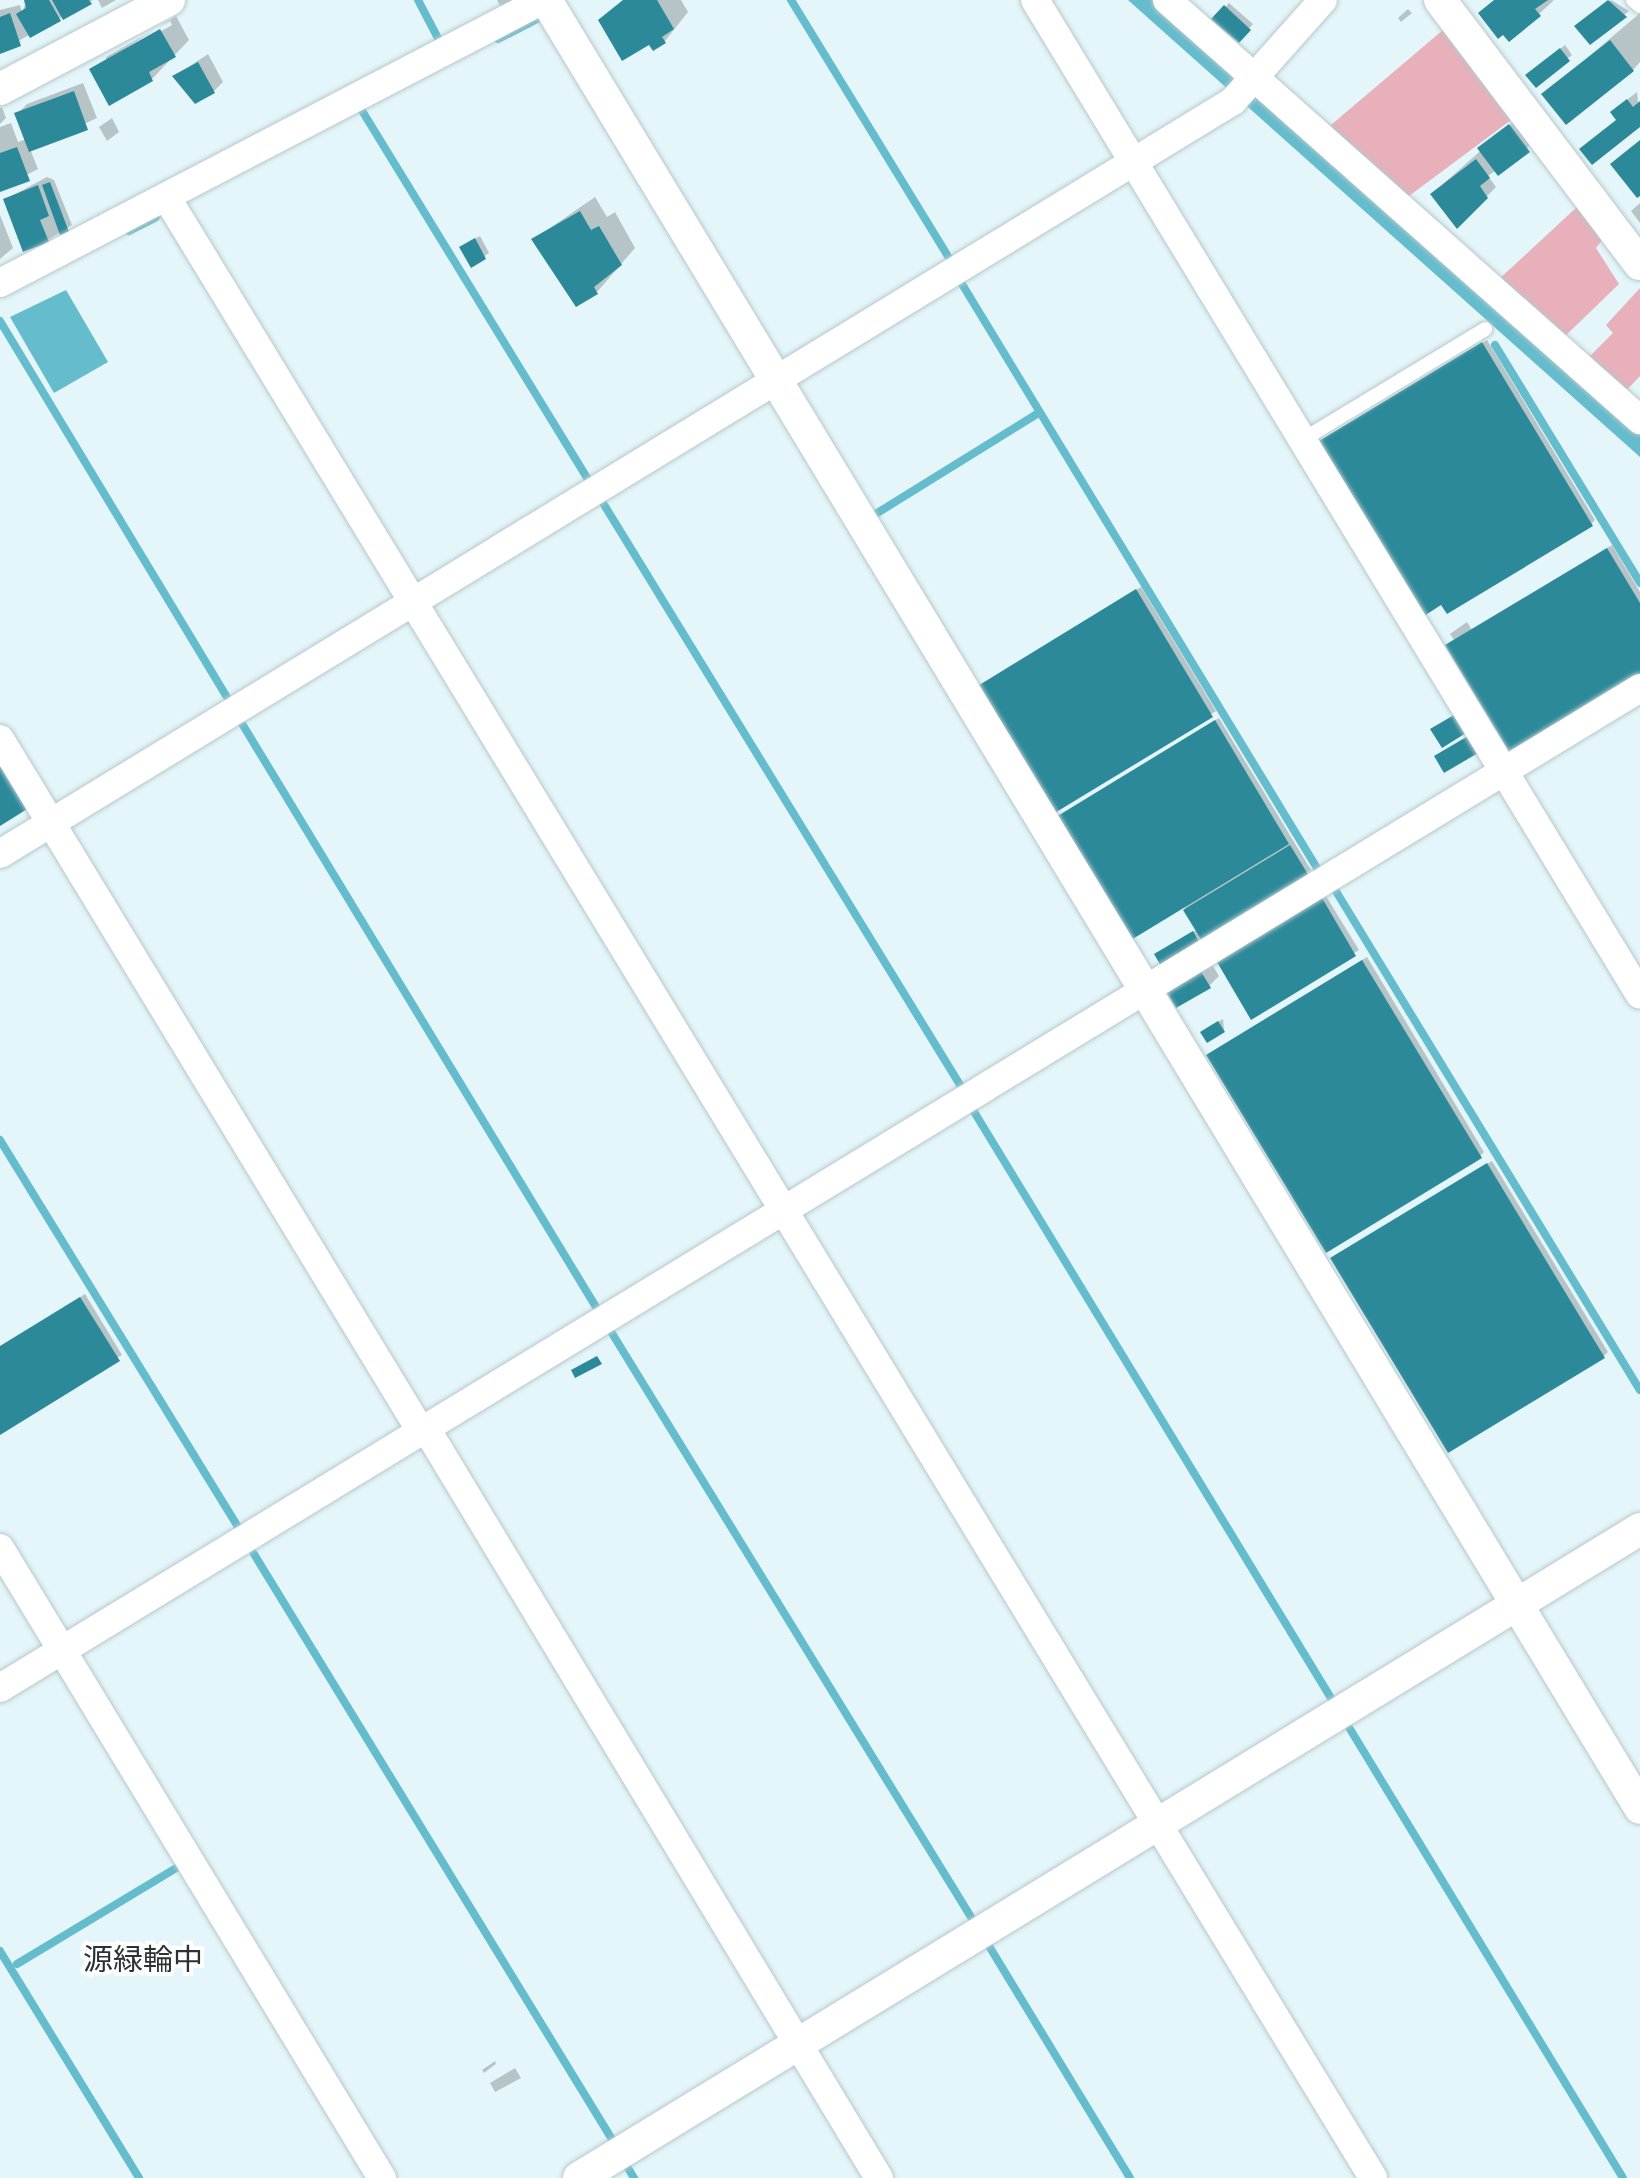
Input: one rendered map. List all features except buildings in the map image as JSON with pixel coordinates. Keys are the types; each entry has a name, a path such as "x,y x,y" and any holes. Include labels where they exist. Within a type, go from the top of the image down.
{"street":[{"path":"0,89 168,0"},
{"path":"1034,0 1640,994"},
{"path":"1167,0 1246,87 1640,420"},
{"path":"0,854 1133,162 1246,87 1323,0"},
{"path":"1440,0 1640,264"},
{"path":"0,283 549,6 773,382 1640,1808"},
{"path":"166,198 1373,2178"},
{"path":"0,1688 1640,688"},
{"path":"0,740 879,2178"},
{"path":"579,2178 1640,1529"},
{"path":"0,1548 382,2178"}],"lane":[{"path":"1633,0 1640,6"},
{"path":"1302,440 1485,330"}],"shaded area":[{"path":"1443,30 1511,120 1405,199 1325,130"},
{"path":"1577,207 1603,239 1596,248 1619,284 1561,340 1498,280"},
{"path":"1640,288 1640,376 1621,396 1585,361 1613,333 1606,325"}],"water":[{"path":"1128,0 1152,0 1640,433 1640,457"},
{"path":"66,290 108,362 54,393 10,317"}],"waterway":[{"path":"418,0 440,42"},
{"path":"791,0 948,256"},
{"path":"498,39 543,16"},
{"path":"361,109 588,480"},
{"path":"129,231 156,217"},
{"path":"962,284 1320,873"},
{"path":"0,321 226,696"},
{"path":"1495,345 1640,583"},
{"path":"874,515 1040,412"},
{"path":"603,503 960,1085"},
{"path":"241,722 599,1312"},
{"path":"1334,888 1640,1390"},
{"path":"973,1110 1331,1698"},
{"path":"0,1140 239,1528"},
{"path":"610,1330 971,1917"},
{"path":"254,1554 613,2141"},
{"path":"1350,1729 1623,2178"},
{"path":"17,1964 181,1865"},
{"path":"989,1946 1130,2178"},
{"path":"0,1951 139,2178"},
{"path":"628,2168 634,2178"}],"district":[{"name":"源緑輪中","path":"143,1960"}]}
